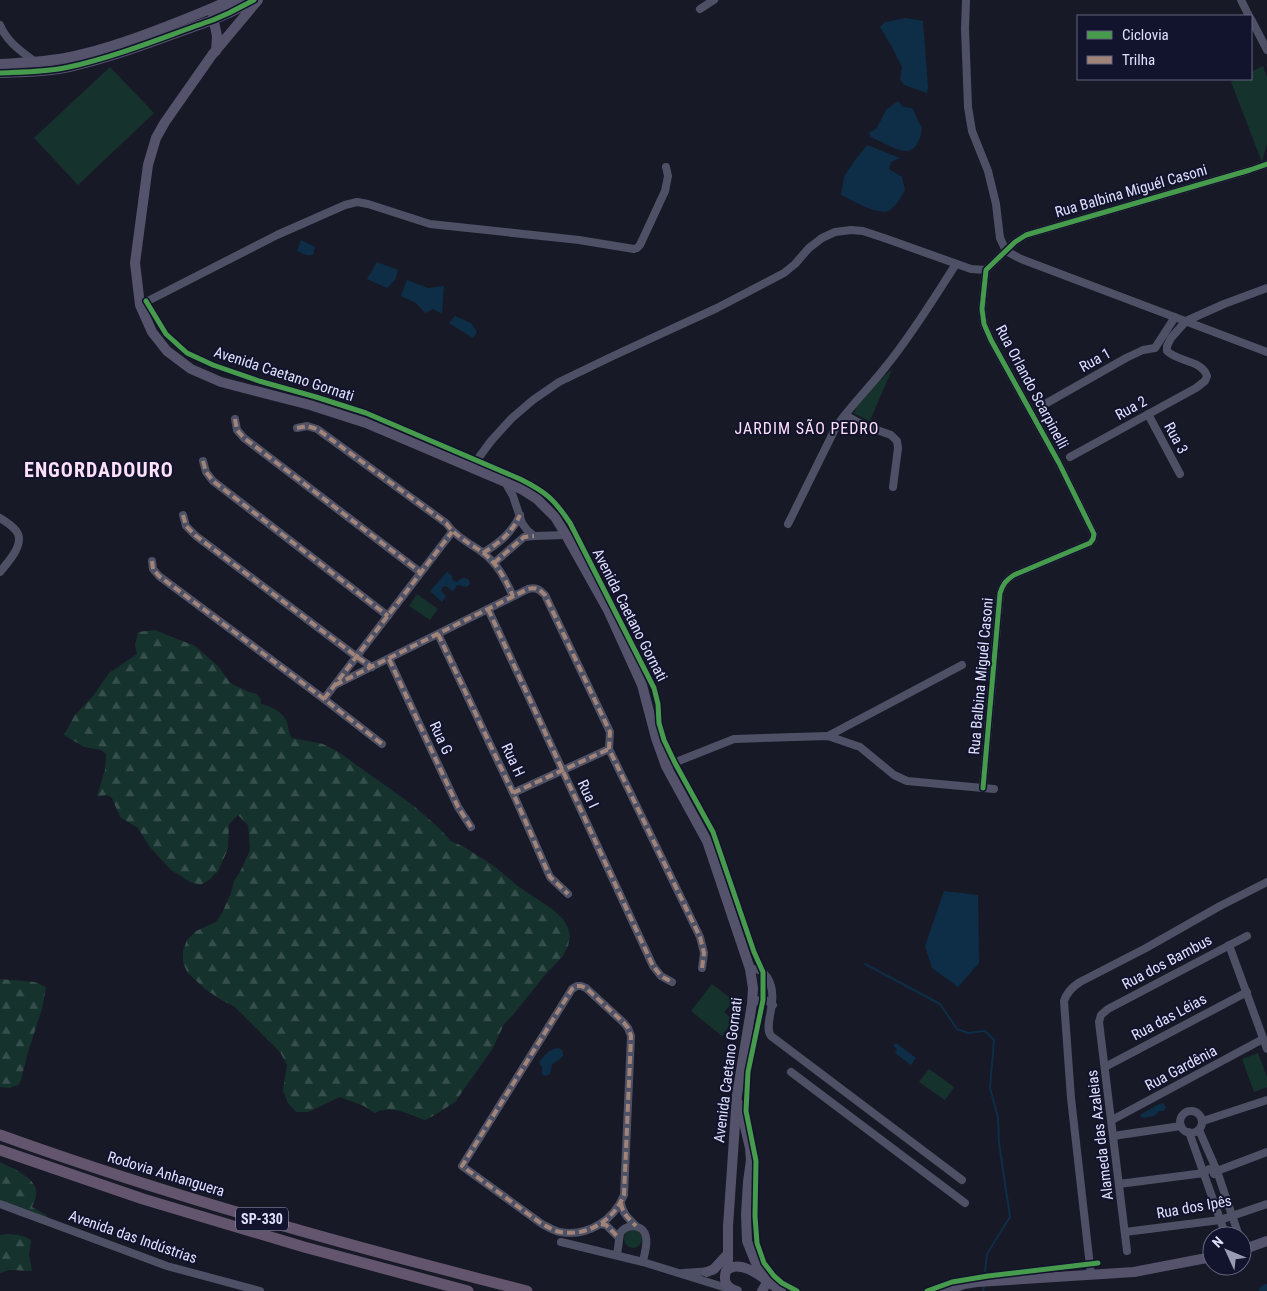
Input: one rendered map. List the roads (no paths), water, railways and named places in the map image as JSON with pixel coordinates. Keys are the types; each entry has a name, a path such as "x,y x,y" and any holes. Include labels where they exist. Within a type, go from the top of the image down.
{"highway":[{"name":"Rodovia Anhanguera","path":"0,1135 142,1183 310,1234 527,1291"},
{"name":"Rodovia Anhanguera","path":"0,1150 134,1196 304,1248 468,1291"}],"main road":[{"path":"0,64 66,58 100,50 207,11 230,0"},
{"path":"216,51 217,36 213,20 216,14 238,0"},
{"path":"0,73 68,67 102,59 213,20 254,0"},
{"name":"Avenida Caetano Gornati","path":"258,0 216,51 165,122 156,138 148,165 135,263 140,305 152,332 167,351 191,369 221,382 310,405 366,423 505,482 523,490 537,500 555,517 566,535 608,610 642,685 656,738 666,766 707,841 750,969 753,988 752,1004 737,1095 727,1270"},
{"path":"216,31 231,33"},
{"path":"737,1095 750,1148 751,1160 748,1182 747,1241 755,1261 768,1282"},
{"path":"733,1156 743,1152 751,1160"},
{"path":"1252,1246 1267,1242"},
{"path":"707,1272 714,1269 728,1255"},
{"path":"945,1291 964,1284 977,1282 1134,1272 1202,1259"},
{"path":"735,1290 727,1286 724,1281 727,1270 736,1266 757,1273 781,1291"},
{"path":"762,1291 768,1282"}],"street":[{"path":"700,9 714,0"},
{"path":"966,0 965,29 968,108 972,131 988,171 996,204 1000,238 1006,251 1021,259 1267,352"},
{"path":"1241,0 1248,15"},
{"path":"1252,22 1267,50"},
{"path":"0,25 12,44 35,62"},
{"name":"Rua Balbina Miguél Casoni","path":"1006,251 1026,235 1267,164"},
{"path":"140,305 277,235 345,205 357,202 430,224 578,240 634,249 640,245 665,191 668,176 666,167"},
{"path":"471,468 491,441 512,418 533,400 559,382 717,308 777,276 795,264 809,248 822,238 835,232 863,231 971,269 986,270 1006,251"},
{"path":"788,524 836,427 888,365 956,264"},
{"name":"Rua Orlando Scarpinelli","path":"986,270 982,309 984,324 990,340 1059,462 1094,534"},
{"path":"1175,317 1157,345 1167,349 1171,338 1186,321 1267,288"},
{"name":"Rua 1","path":"1045,404 1126,358 1157,345"},
{"name":"Rua 2","path":"1070,457 1196,388 1205,381 1207,376 1205,370 1171,354 1167,349"},
{"name":"Rua 3","path":"1148,414 1180,474"},
{"path":"845,415 863,425 891,435 897,441 898,448 893,487"},
{"path":"235,419 237,430 244,438 420,572"},
{"path":"297,428 307,426 317,429 446,523 452,532 483,553 494,563 504,576 513,596"},
{"path":"203,461 206,472 213,481 388,616"},
{"path":"505,482 514,496 522,523 534,536"},
{"path":"183,515 186,526 196,536 372,667"},
{"path":"483,553 515,526 520,515"},
{"path":"0,518 18,534 19,542 16,550 0,572"},
{"path":"324,699 452,532"},
{"name":"Rua Balbina Miguél Casoni","path":"983,788 1000,593 1003,586 1007,579 1014,575 1090,543 1094,534"},
{"path":"494,563 524,537 566,535"},
{"path":"152,561 153,569 159,576 382,744"},
{"path":"335,685 513,596 534,587 539,589 544,595 610,732 609,749 700,937 704,954 702,968"},
{"name":"Rua I","path":"488,609 653,966 661,976 672,982"},
{"name":"Rua H","path":"438,634 513,793 550,877 568,894"},
{"name":"Rua G","path":"388,659 458,807 471,827"},
{"path":"828,736 962,665"},
{"path":"666,766 734,739 828,736 860,747 894,775 906,781 994,789"},
{"path":"513,793 609,749"},
{"path":"1091,1275 1071,1098 1064,1001 1066,994 1073,986 1080,982 1267,882"},
{"name":"Rua dos Bambus","path":"1101,1015 1108,1009 1248,936"},
{"path":"1229,945 1267,1049"},
{"path":"750,969 757,969 766,974 771,984 774,995 768,1033 771,1036 962,1180"},
{"path":"577,986 586,988 624,1023 631,1036 624,1195 615,1211 601,1224 577,1233 551,1229 534,1219 462,1166 572,989 577,986"},
{"name":"Rua das Léias","path":"1105,1067 1246,992"},
{"path":"752,1004 755,1001 767,1000 772,1006"},
{"name":"Alameda das Azaleias","path":"1101,1015 1099,1022 1127,1252"},
{"name":"Rua Gardênia","path":"1112,1120 1263,1039"},
{"path":"804,1062 793,1073 965,1202"},
{"path":"1203,1121 1267,1100"},
{"path":"1190,1110 1197,1112 1203,1121 1199,1130 1189,1132 1183,1129 1180,1119 1184,1113 1190,1110"},
{"path":"1113,1136 1181,1126"},
{"path":"1199,1130 1217,1171 1236,1226"},
{"path":"1189,1132 1222,1226"},
{"path":"1119,1184 1204,1173 1210,1176 1217,1171 1267,1152"},
{"path":"944,1187 954,1174"},
{"path":"621,1202 626,1215 636,1226 641,1228 646,1236 643,1262"},
{"name":"Avenida das Indústrias","path":"0,1204 167,1266 260,1291"},
{"name":"Rua dos Ipês","path":"1125,1232 1220,1220 1267,1204"},
{"path":"601,1224 606,1226 618,1238"},
{"path":"617,1255 618,1238 623,1230 636,1226"},
{"path":"562,1242 643,1262 735,1290"},
{"path":"679,1274 727,1270"}],"water":[{"path":"906,18 923,21 927,93 904,85 900,79 902,67 880,27 885,22"},
{"path":"898,101 903,107 912,108 922,127 915,147 910,150 896,149 871,137 869,133 877,128 886,110"},
{"path":"867,145 900,158 891,162 889,169 902,177 905,190 895,206 885,212 873,210 841,195 844,177"},
{"path":"301,240 315,247 313,255 306,255 297,251"},
{"path":"377,262 398,270 395,280 387,288 367,279"},
{"path":"407,280 428,288 444,286 442,314 433,309 425,313 416,303 401,296"},
{"path":"455,316 471,323 477,332 473,338 449,323"},
{"path":"447,572 454,581 457,582 465,578 470,583 466,587 457,585 452,591 446,586 443,587 441,591 446,596 442,602 430,591"},
{"path":"944,891 978,895 979,963 958,987 932,968 925,946"},
{"path":"896,1043 916,1058 911,1065 895,1053 897,1049 893,1046"},
{"path":"559,1048 563,1051 563,1056 552,1064 550,1074 543,1075 542,1067 539,1063 547,1053"},
{"path":"1163,1103 1166,1107 1164,1111 1159,1111 1154,1116 1142,1118 1140,1115 1159,1104"}],"waterway":[{"path":"865,964 940,1004 957,1029 968,1033 985,1031 994,1040 990,1088 998,1117 999,1143 1010,1217 987,1254 985,1271"},
{"path":"983,1291 984,1286"}],"district":[{"name":"JARDIM SÃO PEDRO","path":"807,428"},
{"name":"ENGORDADOURO","path":"99,470"}]}
